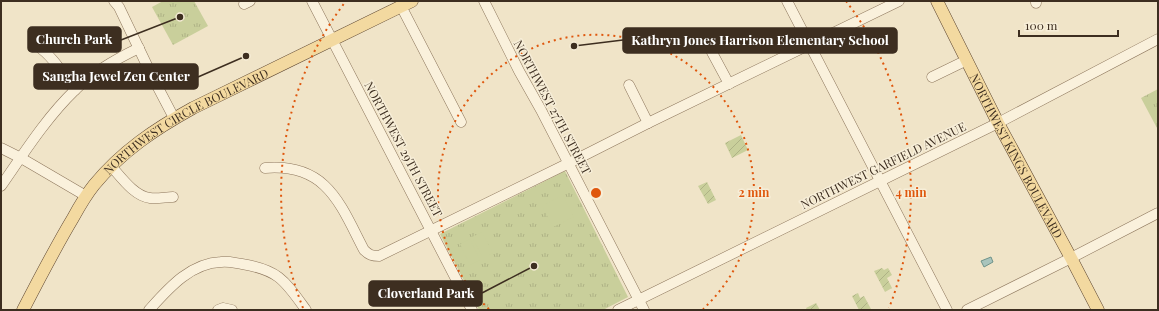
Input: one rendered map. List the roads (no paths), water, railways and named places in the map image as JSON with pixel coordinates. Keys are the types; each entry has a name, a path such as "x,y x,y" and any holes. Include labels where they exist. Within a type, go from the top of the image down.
{"main road":[{"name":"NORTHWEST CIRCLE BOULEVARD","path":"23,310 50,257 86,196 111,166 141,139 174,118 412,1"},
{"name":"NORTHWEST KINGS BOULEVARD","path":"937,1 998,123 1072,258 1098,310"}],"street":[{"path":"114,1 174,118"},
{"name":"NORTHWEST 29TH STREET","path":"312,1 472,310"},
{"name":"NORTHWEST 27TH STREET","path":"484,1 644,310"},
{"path":"787,1 947,310"},
{"path":"265,168 289,168 302,172 318,180 332,193 339,203 364,250 373,256 382,255 899,1"},
{"path":"401,6 461,122"},
{"name":"NORTHWEST GARFIELD AVENUE","path":"618,310 998,123 1158,39"},
{"path":"36,45 48,54 75,90"},
{"path":"708,45 729,84"},
{"path":"1,186 45,122 75,90 111,62 139,48"},
{"path":"932,77 966,60"},
{"path":"629,85 648,123"},
{"path":"1,148 86,196"},
{"path":"111,166 138,193 150,198 173,197"},
{"path":"967,310 1158,213"},
{"path":"149,310 169,289 187,274 205,264 227,262 259,267 279,277 291,289 306,310"},
{"path":"218,310 224,308 232,310"}],"water":[{"path":"991,257 993,262 984,267 981,261"}],"place":[{"name":"Church Park","path":"180,17"},
{"name":"Kathryn Jones Harrison Elementary School","path":"574,46"},
{"name":"Sangha Jewel Zen Center","path":"246,56"},
{"name":"Cloverland Park","path":"534,266"}]}
